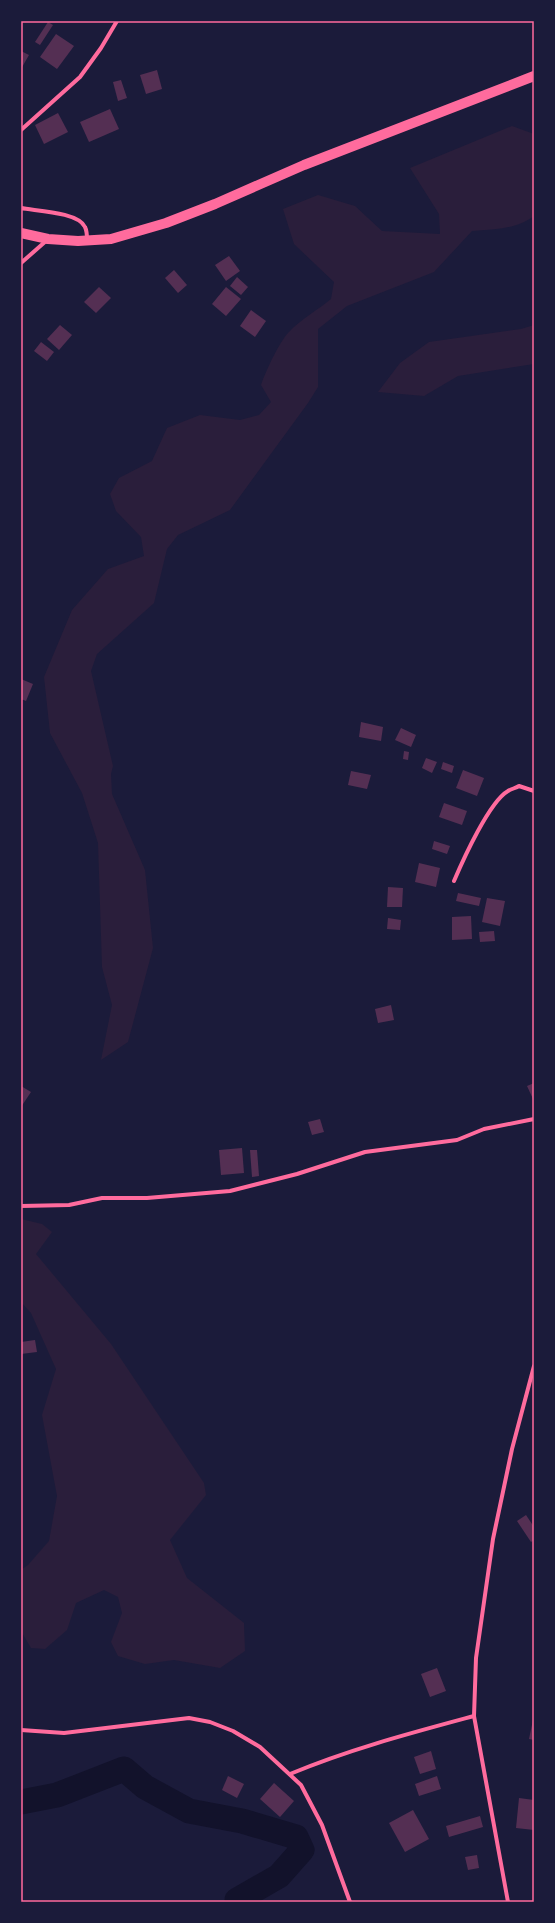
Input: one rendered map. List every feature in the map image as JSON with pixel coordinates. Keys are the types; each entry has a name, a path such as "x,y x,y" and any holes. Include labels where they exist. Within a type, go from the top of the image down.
{"main road":[{"path":"21,233 48,239 111,239 166,223 215,204 304,165 534,76"}],"street":[{"path":"21,130 80,77 101,48 117,21"},
{"path":"21,208 67,215 79,220 85,227 87,240"},
{"path":"21,263 48,239"},
{"path":"454,881 467,850 493,807 507,792 519,786 534,791"},
{"path":"21,1206 69,1204 102,1198 148,1198 230,1190 297,1174 365,1152 457,1140 484,1129 534,1119"},
{"path":"508,1902 474,1716 476,1658 493,1539 512,1449 534,1366"},
{"path":"290,1774 327,1759 383,1740 474,1716"},
{"path":"21,1730 64,1733 189,1718 210,1722 233,1731 260,1747 301,1785 322,1825 350,1902"}],"shaded area":[{"path":"512,126 534,134 534,216 527,221 512,226 472,231 434,272 347,306 318,329 318,387 308,403 230,510 178,535 167,549 154,603 97,654 91,671 113,766 111,774 112,794 145,870 153,948 128,1042 101,1060 112,1005 102,967 98,843 82,793 50,733 44,677 72,610 108,569 144,556 141,537 116,511 110,494 119,478 152,461 167,428 200,415 240,420 259,415 271,402 261,385 277,349 294,327 331,299 334,282 294,244 283,209 318,195 355,206 382,231 440,234 439,214 410,168"},
{"path":"534,325 534,364 458,376 424,396 378,392 400,363 429,342 521,329"},
{"path":"21,1219 42,1224 52,1232 36,1254 111,1344 204,1483 206,1495 170,1540 187,1578 244,1623 245,1651 220,1668 174,1660 145,1664 118,1656 111,1642 122,1613 118,1597 104,1590 76,1603 67,1630 45,1649 31,1648 21,1631 21,1570 28,1565 49,1541 57,1496 42,1415 56,1369 31,1313 21,1302"}],"building":[{"path":"48,22 53,25 40,45 35,42"},
{"path":"56,34 74,46 57,69 40,57"},
{"path":"21,51 29,55 21,69"},
{"path":"157,70 162,89 146,94 140,75"},
{"path":"121,80 127,98 118,101 113,82"},
{"path":"110,109 119,129 89,142 80,122"},
{"path":"58,113 68,132 44,144 35,125"},
{"path":"229,256 240,271 226,281 215,265"},
{"path":"174,270 187,285 178,293 165,278"},
{"path":"237,277 248,287 241,295 230,286"},
{"path":"99,287 111,298 96,313 84,302"},
{"path":"226,287 241,299 226,316 212,304"},
{"path":"251,310 266,321 255,337 240,326"},
{"path":"60,325 72,335 59,350 47,339"},
{"path":"41,342 54,352 47,361 34,351"},
{"path":"21,679 33,684 26,701 21,699"},
{"path":"361,722 383,727 381,741 359,737"},
{"path":"401,728 416,735 411,747 395,740"},
{"path":"404,751 409,752 408,760 403,759"},
{"path":"426,758 437,762 432,773 422,768"},
{"path":"443,762 454,766 452,773 441,769"},
{"path":"463,770 484,778 477,796 456,788"},
{"path":"351,771 371,775 367,789 348,785"},
{"path":"444,803 467,811 462,825 439,817"},
{"path":"434,841 450,846 447,854 432,849"},
{"path":"419,863 440,868 436,887 415,882"},
{"path":"388,887 403,888 402,907 387,907"},
{"path":"458,893 481,898 479,906 456,901"},
{"path":"487,898 505,901 500,926 482,922"},
{"path":"471,916 472,939 452,940 452,917"},
{"path":"388,918 401,920 400,930 387,929"},
{"path":"494,931 495,941 480,942 479,932"},
{"path":"391,1005 394,1020 378,1023 375,1009"},
{"path":"534,1083 534,1098 533,1099 527,1086"},
{"path":"21,1086 31,1092 21,1107"},
{"path":"320,1119 324,1132 312,1135 308,1122"},
{"path":"242,1148 244,1173 221,1175 219,1150"},
{"path":"250,1150 257,1150 259,1176 252,1177"},
{"path":"35,1340 37,1352 21,1354 21,1342"},
{"path":"526,1515 534,1527 534,1540 531,1542 517,1521"},
{"path":"437,1668 446,1691 430,1697 421,1674"},
{"path":"533,1720 534,1721 534,1740 529,1739"},
{"path":"431,1751 436,1769 420,1774 414,1757"},
{"path":"228,1776 244,1784 237,1798 222,1790"},
{"path":"437,1776 441,1789 419,1796 415,1784"},
{"path":"274,1783 294,1801 280,1817 260,1799"},
{"path":"519,1798 534,1800 534,1830 516,1828"},
{"path":"413,1810 429,1839 405,1852 389,1823"},
{"path":"480,1816 483,1827 449,1837 446,1826"},
{"path":"477,1855 479,1868 468,1870 465,1857"}],"waterway":[{"path":"21,1802 57,1795 124,1769 145,1787 189,1811 242,1821 296,1837 302,1850 279,1876 237,1900 237,1902"}]}
